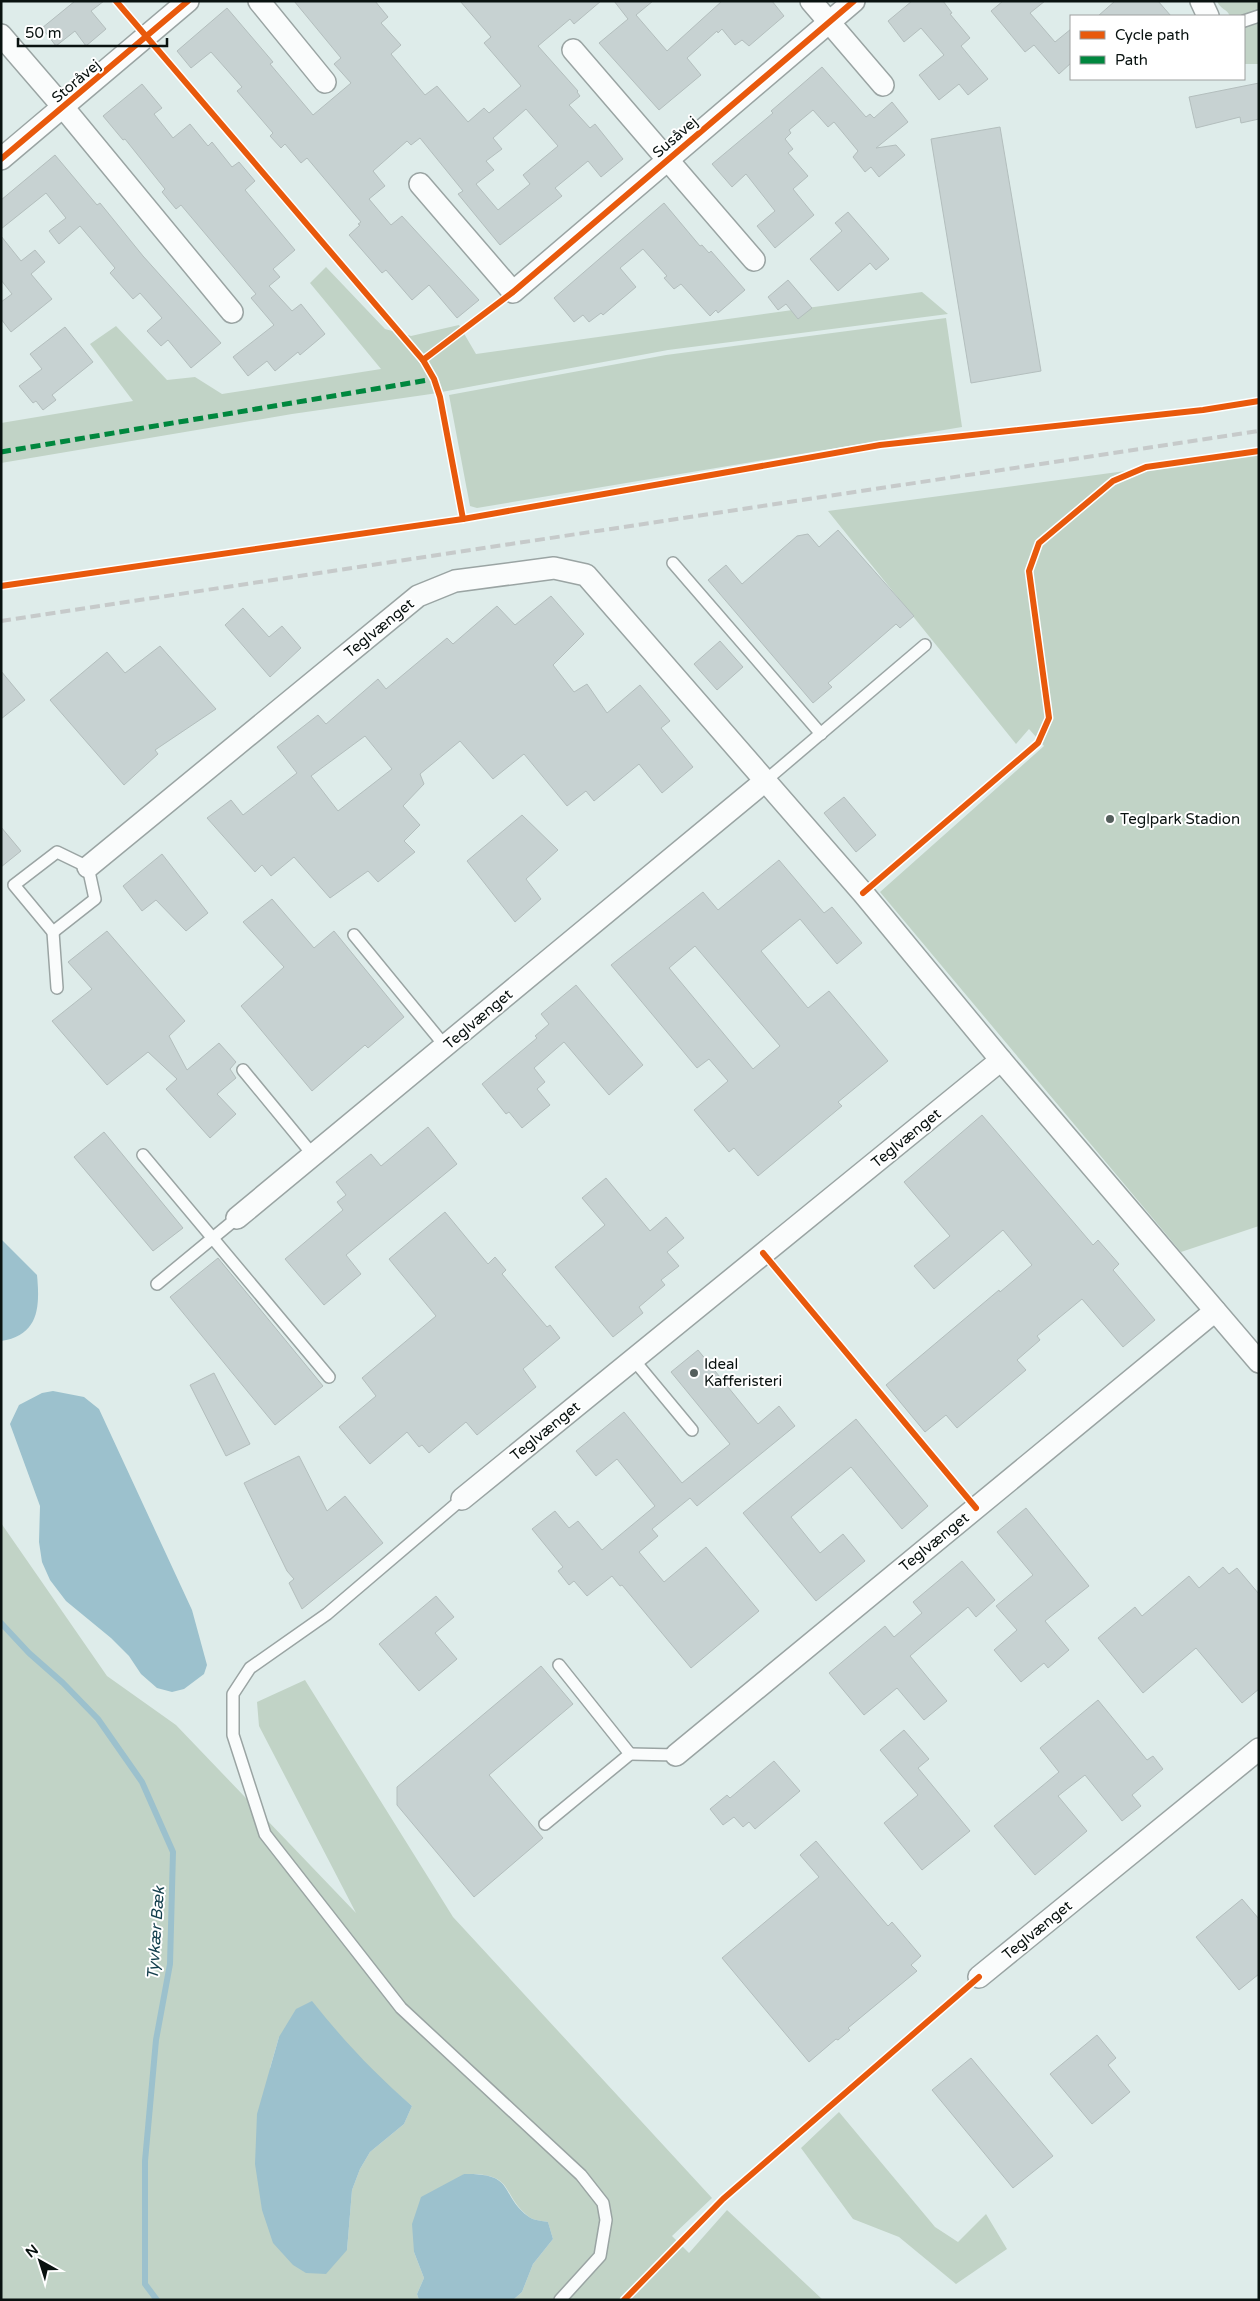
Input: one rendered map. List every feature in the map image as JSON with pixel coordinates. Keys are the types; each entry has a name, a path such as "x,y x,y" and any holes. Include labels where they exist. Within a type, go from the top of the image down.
{"street":[{"name":"Storåvej","path":"1,159 188,1"},
{"path":"259,1 325,82"},
{"path":"811,1 884,86"},
{"name":"Susåvej","path":"420,184 513,292 854,1"},
{"path":"1202,1 1208,15"},
{"name":"Storåvej","path":"1,36 63,107 232,312"},
{"name":"Susåvej","path":"572,50 754,260"},
{"name":"Teglvænget","path":"88,867 418,596 455,581 554,568 586,575 863,893 1001,1060 1259,1362"},
{"name":"Teglvænget","path":"237,1218 765,782"},
{"name":"Teglvænget","path":"462,1499 1001,1060"},
{"name":"Teglvænget","path":"676,1755 1215,1311"},
{"name":"Teglvænget","path":"979,1977 1259,1749"}],"lane":[{"path":"1245,21 1259,16"},
{"path":"674,562 821,734"},
{"path":"765,782 925,645"},
{"path":"53,932 95,899 88,867 57,852 14,885 53,932 57,988"},
{"path":"354,935 445,1046"},
{"path":"243,1070 313,1155"},
{"path":"143,1155 329,1377"},
{"path":"157,1284 237,1218"},
{"path":"633,1359 692,1430"},
{"path":"462,1499 327,1614 250,1668 233,1694 233,1736 265,1834 395,2001 581,2175 603,2202 606,2220 600,2256 560,2300"},
{"path":"559,1664 630,1754"},
{"path":"545,1824 630,1754 676,1755"}],"green space":[{"path":"1217,1 1259,1 1259,64 1245,64 1245,15 1229,15"},
{"path":"326,267 385,329 411,336 459,325 476,354 922,292 948,314 668,350 431,394 292,414 1,463 1,423 133,401 90,344 116,326 167,380 195,377 222,394 381,369 310,283"},
{"path":"946,318 962,427 477,508 470,506 449,395 666,355"},
{"name":"Teglpark Stadion","path":"1259,453 1259,1226 1181,1252 880,892 1044,746 1029,729 1016,744 828,511"},
{"path":"1,1523 107,1676 176,1725 356,1913 259,1726 257,1702 305,1680 453,1917 712,2198 672,2236 689,2253 727,2210 823,2300 513,2300 522,2292 533,2264 553,2239 548,2222 529,2217 500,2181 492,2177 464,2174 414,2252 424,2278 417,2294 419,2300 1,2300","holes":["279,2037 342,2039 371,2071 412,2106 404,2124 370,2152 360,2169 352,2190 347,2250 270,2068"]},
{"path":"839,2112 935,2227 958,2242 986,2214 1007,2249 956,2284 899,2237 853,2219 801,2148"}],"water":[{"path":"1,1239 37,1275 38,1298 37,1308 30,1326 14,1338 1,1341"},
{"path":"53,1391 84,1397 99,1409 192,1610 207,1665 204,1674 184,1689 172,1692 157,1688 141,1674 129,1656 111,1638 66,1601 50,1580 42,1562 39,1542 40,1506 10,1424 19,1405 42,1393"},
{"path":"312,2001 359,2056 412,2106 404,2124 370,2152 360,2169 352,2190 347,2250 326,2274 306,2273 293,2265 273,2243 262,2210 255,2164 257,2114 279,2037 296,2009"},
{"path":"464,2174 492,2177 500,2181 519,2209 535,2220 548,2222 553,2239 533,2264 522,2292 513,2300 419,2300 417,2294 424,2278 414,2252 412,2224 421,2197"}],"building":[{"path":"75,1 104,1 91,11 106,29 86,46 75,31 56,46 42,28"},
{"path":"294,1 375,1 388,17 381,23 401,45 391,54 425,95 437,86 468,122 484,108 489,113 521,86 484,43 491,37 460,1 601,1 574,24 570,19 538,46 578,91 580,96 569,105 590,128 595,124 623,159 601,177 588,161 555,188 562,196 500,245 458,194 463,191 420,138 411,145 407,141 373,171 385,186 369,199 391,225 402,216 479,300 457,318 429,285 412,300 386,270 382,273 349,235 361,222 307,158 301,163 285,144 281,148 270,136 273,133 237,91 242,87 211,52 191,68 177,51 227,8 273,62 270,64 313,115 351,83 334,64 341,58","holes":["526,109 558,146 523,175 530,184 498,210 476,184 494,170 486,161 502,149 493,138"]},
{"path":"614,1 653,1 636,15 667,51 722,1 772,1 784,16 749,46 742,40 735,45 722,29 718,33 717,31 687,58 701,75 659,110 599,43 628,19"},
{"path":"912,1 943,1 952,13 950,14 970,38 961,46 988,79 968,95 959,84 939,100 919,75 944,55 921,28 904,42 888,21"},
{"path":"1003,1 1045,1 1030,13 1055,42 1070,30 1070,64 1059,74 1034,45 1025,52 991,11"},
{"path":"1115,1 1158,1 1170,15 1099,15"},
{"path":"822,67 866,117 870,114 874,118 892,102 908,122 876,148 896,145 905,155 879,177 871,167 865,172 853,157 858,151 834,122 828,127 813,110 789,130 791,133 785,139 793,149 788,153 808,176 793,189 814,215 775,248 757,226 775,211 746,174 732,187 712,164 773,113 771,111"},
{"path":"1259,83 1259,119 1241,123 1240,117 1196,128 1189,97"},
{"path":"142,84 162,108 154,114 173,138 190,124 208,146 212,142 232,167 239,162 255,181 245,190 295,250 273,269 280,277 269,286 292,311 301,304 325,334 300,355 298,352 275,371 267,361 248,376 233,357 274,325 251,298 256,294 181,205 176,209 162,192 165,189 125,139 123,140 103,116"},
{"path":"1000,127 1041,371 971,383 931,139"},
{"path":"55,155 97,205 100,203 143,256 221,343 191,368 168,340 161,346 147,331 162,318 140,293 133,299 110,273 115,268 80,226 59,244 49,231 66,218 46,193 1,229 1,200"},
{"path":"664,203 700,246 702,245 709,253 711,251 745,290 718,313 716,310 710,316 681,284 674,289 664,278 667,276 643,249 620,268 636,287 603,315 601,313 589,322 583,315 574,322 554,298"},
{"path":"848,212 889,259 876,270 870,263 838,291 810,259 842,231 835,223"},
{"path":"1,236 21,261 35,250 45,262 31,274 52,299 11,332 1,319 1,302 12,294 1,280"},
{"path":"788,280 812,308 798,319 786,304 778,310 768,297"},
{"path":"65,327 93,362 52,395 56,400 43,410 36,401 33,403 19,386 42,369 30,354"},
{"path":"838,530 914,616 900,628 896,624 828,683 832,687 813,703 708,580 726,565 742,584 797,536 808,534 819,547"},
{"path":"551,596 584,634 553,665 574,692 587,684 607,713 640,685 670,721 661,728 693,767 662,793 639,764 594,801 586,791 567,806 524,754 493,779 460,741 420,774 424,784 403,806 420,825 404,841 415,852 378,882 368,871 330,898 294,857 271,876 262,865 255,872 207,818 231,800 243,815 297,773 277,747 318,715 326,724 378,679 386,689 447,638 453,644 497,606 515,625","holes":["365,736 392,769 338,811 311,776"]},
{"path":"243,608 269,637 282,626 301,648 270,677 225,625"},
{"path":"720,641 743,667 717,690 694,664"},
{"path":"160,646 216,709 155,750 158,754 124,785 50,700 107,652 125,673"},
{"path":"1,671 25,700 1,719"},
{"path":"844,797 876,835 856,852 824,813"},
{"path":"522,815 558,850 526,879 541,899 515,922 467,861"},
{"path":"1,827 21,851 1,867"},
{"path":"162,854 208,913 186,931 156,900 142,911 123,886"},
{"path":"779,860 824,913 832,907 862,943 837,964 800,919 761,951 808,1008 829,991 888,1061 838,1102 842,1106 758,1176 734,1148 729,1152 694,1110 728,1081 709,1059 697,1068 611,965 703,892 718,910","holes":["695,946 780,1046 753,1069 669,968"]},
{"path":"272,899 314,948 334,931 404,1017 368,1048 365,1045 312,1091 241,1006 284,967 243,922"},
{"path":"107,931 185,1021 169,1036 187,1070 219,1043 236,1062 230,1069 236,1078 217,1094 236,1114 210,1138 166,1089 177,1079 148,1052 107,1085 52,1021 92,989 68,962"},
{"path":"576,985 643,1065 609,1095 564,1042 534,1068 545,1082 537,1089 550,1105 522,1128 509,1112 506,1114 482,1084 537,1038 535,1036 549,1024 541,1014"},
{"path":"982,1115 1093,1245 1098,1240 1119,1264 1113,1270 1155,1320 1123,1347 1082,1299 1037,1336 1040,1340 1017,1360 1026,1370 957,1428 946,1415 925,1432 886,1385 999,1290 1000,1292 1032,1265 1003,1230 934,1289 914,1266 950,1236 904,1182"},
{"path":"428,1127 457,1164 346,1255 361,1274 324,1305 285,1259 343,1210 337,1202 346,1195 336,1182 371,1154 381,1166"},
{"path":"104,1132 183,1228 153,1251 74,1157"},
{"path":"606,1178 650,1231 666,1217 684,1238 667,1252 679,1266 661,1280 665,1285 639,1307 643,1313 613,1337 555,1267 605,1225 582,1198"},
{"path":"445,1212 488,1264 495,1257 506,1270 502,1274 547,1327 550,1325 560,1338 523,1369 536,1387 477,1435 466,1422 429,1453 422,1445 419,1447 407,1432 370,1464 339,1427 376,1396 362,1378 436,1316 389,1259"},
{"path":"218,1258 323,1386 275,1425 170,1297"},
{"path":"698,1350 758,1424 779,1406 795,1426 697,1506 690,1498 652,1529 658,1536 639,1552 664,1582 706,1547 759,1611 691,1668 622,1585 620,1586 612,1576 587,1596 574,1581 569,1585 558,1571 563,1567 532,1529 555,1511 569,1528 578,1521 602,1550 655,1506 617,1459 596,1476 576,1451 624,1412 682,1483 730,1444 671,1372"},
{"path":"214,1373 250,1444 226,1456 190,1385"},
{"path":"856,1419 928,1506 902,1529 851,1467 791,1517 820,1553 843,1534 865,1561 816,1601 743,1513"},
{"path":"299,1456 327,1511 345,1496 383,1543 302,1609 289,1583 294,1579 287,1571 244,1483"},
{"path":"1026,1508 1089,1586 1045,1621 1069,1650 1048,1668 1044,1663 1021,1682 994,1650 1017,1630 996,1606 1033,1575 997,1532"},
{"path":"962,1561 995,1600 976,1617 968,1607 910,1656 947,1701 924,1720 897,1688 864,1715 829,1673 885,1626 894,1637 922,1613 913,1602"},
{"path":"1223,1567 1229,1574 1237,1568 1259,1594 1259,1689 1242,1703 1196,1648 1143,1693 1098,1638 1135,1607 1142,1616 1189,1576 1199,1588"},
{"path":"436,1596 454,1617 435,1633 457,1659 419,1691 379,1644"},
{"path":"541,1666 573,1704 489,1775 543,1838 474,1897 397,1805 397,1787"},
{"path":"1098,1700 1147,1760 1153,1756 1163,1769 1132,1795 1141,1806 1122,1821 1085,1775 1058,1796 1087,1831 1035,1875 994,1826 1059,1772 1040,1748"},
{"path":"904,1730 929,1759 918,1768 970,1831 922,1870 884,1823 918,1795 880,1750"},
{"path":"774,1761 800,1791 755,1829 749,1822 743,1827 734,1817 723,1825 710,1809 727,1795 730,1798"},
{"path":"816,1841 888,1926 892,1922 921,1956 911,1965 917,1971 848,2028 850,2030 838,2040 836,2039 809,2062 722,1958 819,1877 800,1855"},
{"path":"1242,1899 1259,1919 1259,1974 1239,1990 1196,1937"},
{"path":"1097,2035 1116,2058 1108,2065 1130,2092 1092,2124 1050,2074"},
{"path":"971,2058 1053,2156 1013,2188 932,2090"}],"waterway":[{"name":"Tyvkær Bæk","path":"1,1623 29,1653 63,1683 98,1719 142,1782 173,1852 170,1964 156,2040 145,2161 145,2284 157,2300"}],"railway":[{"path":"1,621 1259,431"}],"marked path":[{"path":"1,452 434,379"}],"cycle path":[{"path":"116,1 423,360 513,292 854,1"},
{"path":"1,159 188,1"},
{"path":"423,360 434,379 440,397 463,519"},
{"path":"1,586 463,519 880,445 1203,410 1259,401"},
{"path":"863,893 1038,743 1049,718 1029,571 1039,543 1113,481 1146,467 1259,451"},
{"path":"763,1253 976,1508"},
{"path":"624,2300 723,2199 979,1977"}],"place":[{"name":"Teglpark Stadion","path":"1110,819"},
{"name":"Ideal Kafferisteri","path":"694,1373"}]}
